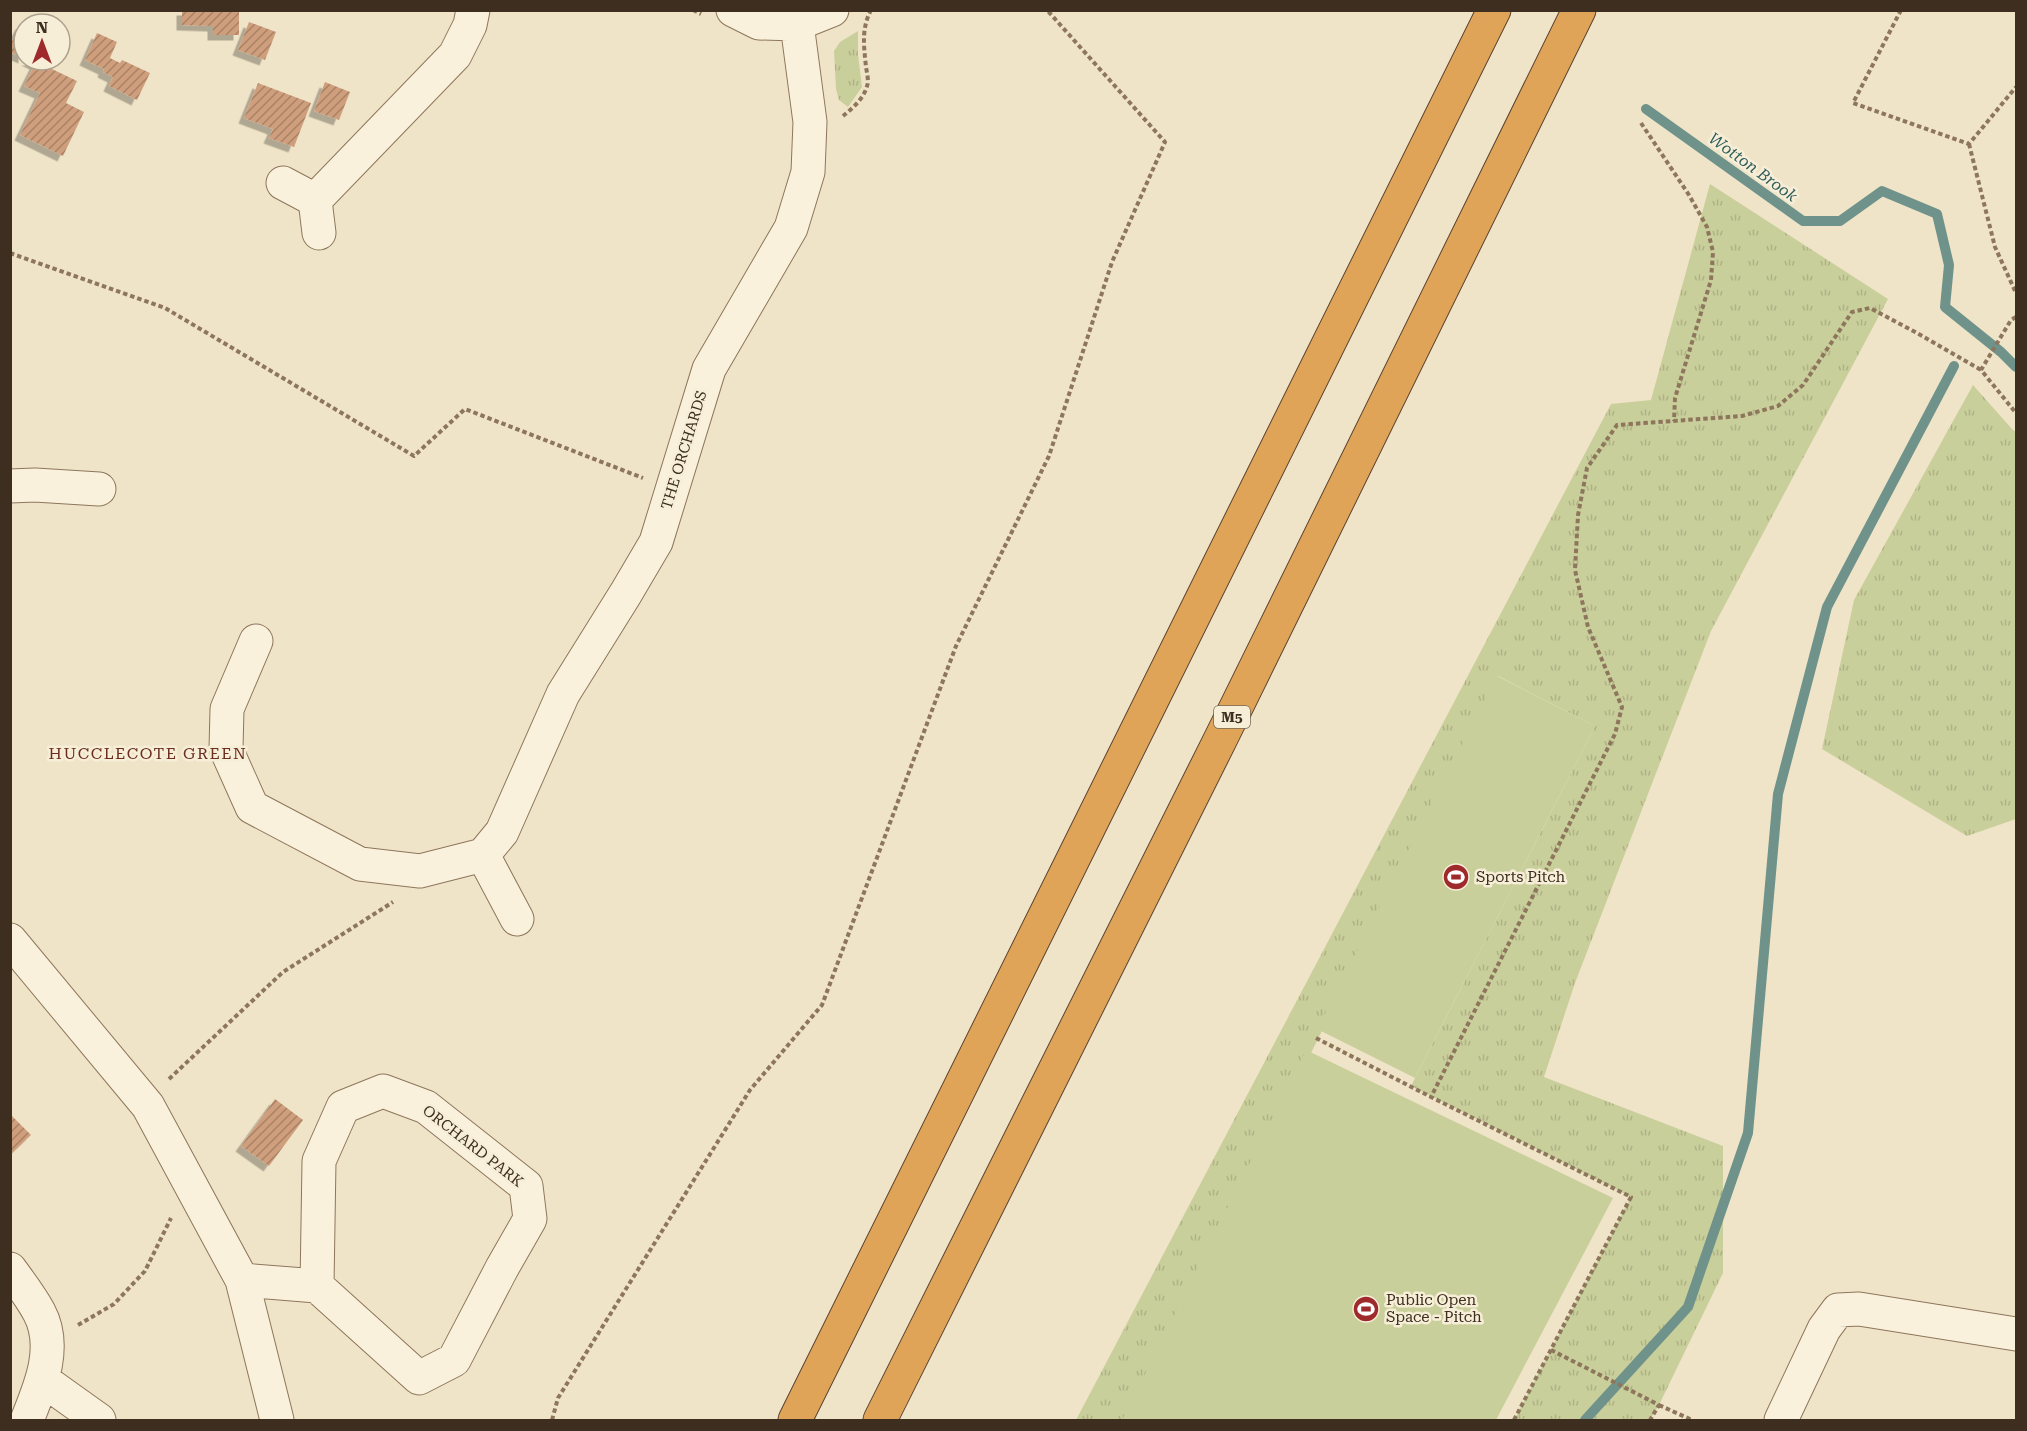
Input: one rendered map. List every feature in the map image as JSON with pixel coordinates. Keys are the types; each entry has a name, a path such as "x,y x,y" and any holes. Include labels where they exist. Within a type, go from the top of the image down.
{"highway":[{"path":"795,1420 1494,10"},
{"name":"M5","path":"880,1420 1221,738 1579,10"}],"street":[{"path":"315,200 455,55 470,26 473,10"},
{"path":"721,15 759,23 797,24 832,10"},
{"name":"THE ORCHARDS","path":"483,855 502,832 563,694 656,542 709,369 791,228 808,172 810,129 797,24"},
{"path":"283,183 315,200"},
{"path":"315,200 319,233"},
{"path":"10,486 35,485 99,489"},
{"path":"256,641 226,709 225,749 252,807 360,864 420,871 483,855 517,919"},
{"path":"10,940 148,1106 242,1280 277,1420"},
{"name":"ORCHARD PARK","path":"383,1091 426,1107 526,1186 530,1219 454,1360 419,1378 317,1286 319,1161 344,1107 383,1091"},
{"path":"10,1269 40,1314 48,1339 43,1380 27,1420"},
{"path":"242,1280 317,1286"},
{"path":"1781,1420 1824,1329 1838,1310 1859,1310 2016,1334"},
{"path":"43,1380 99,1420"}],"path":[{"path":"693,10 721,15"},
{"path":"810,129 826,128 853,108 863,95 868,85 863,44 864,29 871,10"},
{"path":"552,1420 558,1398 750,1090 822,1005 956,646 1049,456 1112,262 1165,142 1047,10"},
{"path":"1900,10 1853,103 1969,144"},
{"path":"1969,144 2016,87"},
{"path":"1641,123 1689,195 1707,227 1713,252 1711,280 1675,398 1674,421"},
{"path":"1969,144 1995,247 2016,293"},
{"path":"10,253 165,308 414,456 465,409 672,489"},
{"path":"1431,1096 1615,734 1622,707 1588,627 1575,570 1578,515 1587,468 1617,425 1742,416 1778,406 1803,385 1852,312 1870,308 1982,368 2016,413"},
{"path":"1982,368 2011,320 2016,317"},
{"path":"148,1106 161,1086 284,972 427,880 426,869"},
{"path":"1316,1038 1631,1197 1514,1420"},
{"path":"48,1339 81,1324 114,1304 145,1271 189,1183"},
{"path":"1551,1350 1692,1420"},
{"path":"1650,1420 1659,1405"}],"green space":[{"path":"858,31 862,87 848,107 839,100 836,89 834,51 840,42"},
{"path":"1710,184 1888,299 1711,631 1575,983 1544,1077 1723,1146 1723,1273 1659,1405 1650,1420 1514,1420 1631,1197 1411,1086 1595,726 1498,676 1129,1420 1076,1420 1611,404 1651,400"},
{"path":"1973,385 2016,432 2016,819 1967,836 1822,749 1854,600"},
{"name":"Sports Pitch","path":"1497,676 1595,726 1415,1078 1317,1029"},
{"name":"Public Open Space - Pitch","path":"1306,1050 1613,1198 1496,1420 1122,1420"}],"building":[{"path":"182,10 239,10 239,35 213,35 213,26 182,25"},
{"path":"249,22 276,32 265,60 238,50"},
{"path":"97,33 117,42 110,58 120,63 122,60 150,73 137,100 109,86 113,77 103,72 104,69 85,60"},
{"path":"31,72 58,72 77,81 66,103 84,112 63,156 20,135 40,93 24,86"},
{"path":"325,82 350,92 339,120 314,111"},
{"path":"258,83 311,103 294,147 269,138 273,129 244,118"},
{"path":"275,1099 303,1120 269,1166 241,1146"},
{"path":"10,1114 31,1135 10,1155"}],"waterway":[{"name":"Wotton Brook","path":"1646,109 1803,221 1840,221 1882,191 1937,214 1949,265 1945,307 2016,367"},
{"path":"1585,1420 1688,1307 1748,1133 1778,794 1827,607 1954,366"}],"place":[{"name":"Sports Pitch","path":"1456,877"},
{"name":"Public Open Space - Pitch","path":"1366,1309"}],"district":[{"name":"HUCCLECOTE GREEN","path":"148,753"}]}
